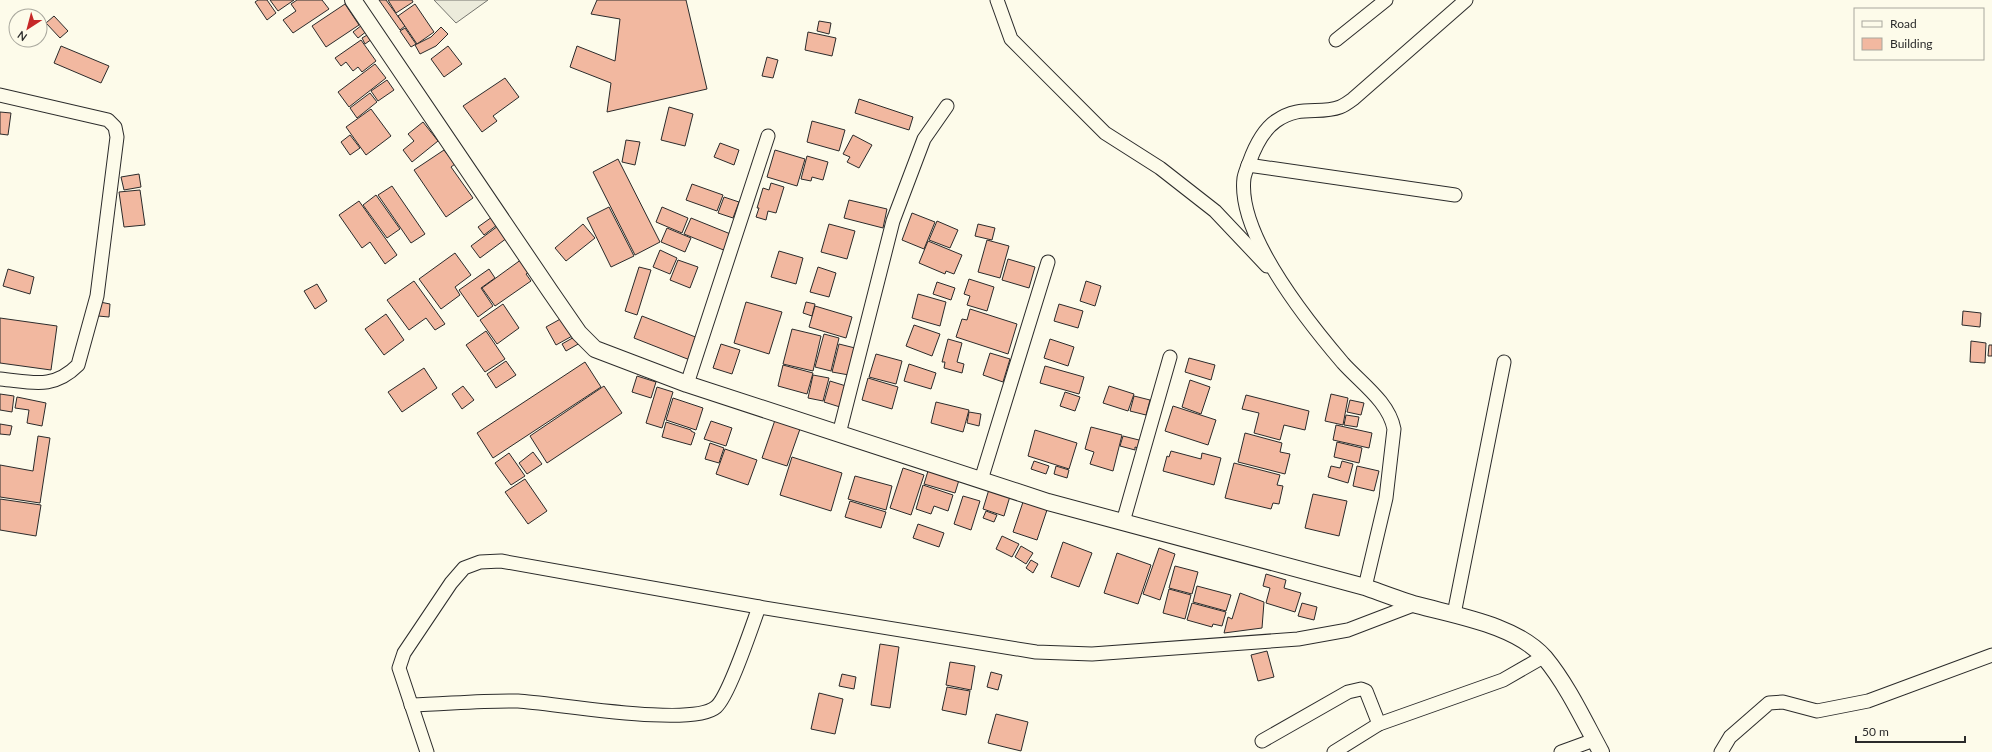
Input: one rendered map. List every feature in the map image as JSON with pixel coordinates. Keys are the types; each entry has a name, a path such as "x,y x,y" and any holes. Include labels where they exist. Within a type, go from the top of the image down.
{"street":[{"path":"353,0 579,332 595,349 687,384 1048,502 1365,588 1492,625 1520,640 1543,657 1557,675 1598,746 1561,752"},
{"path":"997,0 1011,39 1105,133 1160,168 1215,212 1282,282"},
{"path":"1336,40 1386,0"},
{"path":"1365,588 1386,498 1394,429 1392,419 1379,400 1344,364 1309,321 1282,282 1260,244 1246,209 1244,178 1253,152 1262,137 1276,121 1297,110 1339,107 1353,99 1466,0"},
{"path":"0,95 108,120 115,127 117,137 97,296 78,365 70,373 57,381 43,383 0,378"},
{"path":"839,434 893,221 924,139 946,106"},
{"path":"687,384 768,136"},
{"path":"1248,165 1455,195"},
{"path":"981,480 1048,262"},
{"path":"1123,522 1170,357"},
{"path":"1454,614 1504,362"},
{"path":"427,752 399,668 404,653 451,583 464,568 480,562 501,561 760,607 1036,652 1092,654 1298,639 1348,630 1416,604"},
{"path":"412,705 518,701 644,714 699,715 716,707 727,690 760,607"},
{"path":"1721,752 1730,737 1769,703 1783,702 1817,711 1868,701 1992,655"},
{"path":"1334,752 1379,724 1503,680 1543,657"},
{"path":"1262,741 1348,692 1361,689 1366,692 1379,724"}],"shaded area":[{"path":"434,0 488,0 456,23"}],"building":[{"path":"258,0 267,0 276,13 267,20 255,2"},
{"path":"270,0 294,0 278,11"},
{"path":"297,0 322,0 329,9 293,33 283,20 296,11 291,4"},
{"path":"379,0 386,0 405,26 400,30"},
{"path":"388,0 412,0 413,2 396,13"},
{"path":"597,0 686,0 707,89 607,112 611,83 570,67 577,46 615,61 620,19 591,14"},
{"path":"345,4 359,25 326,47 312,26"},
{"path":"415,4 434,32 417,44 398,16"},
{"path":"54,16 68,31 60,38 48,25 48,21"},
{"path":"819,21 831,23 829,34 817,31"},
{"path":"362,25 367,31 358,38 353,32"},
{"path":"441,27 448,34 436,46 420,54 415,45 431,37"},
{"path":"405,28 416,44 411,47 400,31"},
{"path":"808,32 836,38 832,56 805,50"},
{"path":"369,34 372,39 365,44 362,38"},
{"path":"361,40 376,61 362,72 358,67 353,71 346,62 341,66 335,58"},
{"path":"61,46 109,66 101,83 54,63"},
{"path":"448,46 462,64 444,77 431,59"},
{"path":"767,57 778,60 773,78 762,76"},
{"path":"375,64 386,78 349,107 338,92"},
{"path":"505,78 519,97 493,116 497,121 482,132 463,106"},
{"path":"387,80 394,90 378,101 371,91"},
{"path":"370,93 377,102 357,118 350,108"},
{"path":"859,99 913,117 909,130 855,113"},
{"path":"669,107 693,114 685,146 661,140"},
{"path":"371,109 391,136 366,155 346,127"},
{"path":"0,112 11,113 8,135 0,134"},
{"path":"812,121 845,130 839,151 807,142"},
{"path":"423,122 438,141 412,162 403,150 414,141 408,134"},
{"path":"350,135 360,148 350,155 341,142"},
{"path":"853,135 872,145 859,168 847,162 850,157 843,154"},
{"path":"626,140 640,142 635,165 622,162"},
{"path":"720,143 739,150 734,165 714,157"},
{"path":"444,150 455,164 451,167 473,198 446,217 414,170"},
{"path":"775,150 805,159 797,186 767,177"},
{"path":"807,156 828,162 823,180 812,177 811,181 801,179"},
{"path":"618,159 660,242 635,255 593,172"},
{"path":"139,174 141,187 124,190 121,177"},
{"path":"771,183 784,187 776,213 768,211 766,220 756,217 759,208 757,208 763,188 769,190"},
{"path":"692,184 723,195 717,211 686,200"},
{"path":"392,186 425,234 411,243 378,195"},
{"path":"140,190 145,225 124,227 119,192"},
{"path":"376,195 400,229 387,238 363,205"},
{"path":"724,197 739,202 733,218 718,213"},
{"path":"849,200 887,209 883,228 844,218"},
{"path":"359,201 397,255 385,264 370,242 362,248 339,215"},
{"path":"609,207 634,256 611,267 587,218"},
{"path":"662,207 688,218 682,233 656,222"},
{"path":"912,213 935,222 924,249 902,240"},
{"path":"492,217 497,225 484,235 478,227"},
{"path":"691,218 733,235 726,251 684,234"},
{"path":"937,221 958,230 950,248 929,240"},
{"path":"583,224 595,238 566,261 555,248"},
{"path":"829,224 855,231 847,259 821,252"},
{"path":"978,224 995,228 992,240 975,236"},
{"path":"498,226 507,238 480,258 471,246"},
{"path":"667,228 691,238 685,252 661,242"},
{"path":"987,240 1009,246 1000,278 978,272"},
{"path":"928,241 962,255 954,274 946,271 945,274 919,263"},
{"path":"660,250 677,258 670,274 653,267"},
{"path":"779,251 803,258 796,284 771,277"},
{"path":"455,253 471,275 455,287 460,295 441,309 419,279"},
{"path":"522,259 531,271 526,274 531,281 495,306 482,288"},
{"path":"1008,259 1035,267 1029,288 1002,280"},
{"path":"678,260 698,267 690,288 670,280"},
{"path":"639,267 651,270 637,315 625,311"},
{"path":"818,267 836,273 829,297 810,292"},
{"path":"8,269 34,277 30,294 3,286"},
{"path":"489,269 495,278 481,288 493,306 478,317 459,290"},
{"path":"969,279 994,287 987,311 967,305 970,296 964,294"},
{"path":"414,281 445,324 435,330 426,318 409,330 387,300"},
{"path":"1086,281 1101,286 1095,306 1080,301"},
{"path":"937,282 955,288 951,300 933,294"},
{"path":"317,284 327,301 315,309 304,291"},
{"path":"918,294 946,302 940,326 912,318"},
{"path":"100,302 110,304 109,317 98,316"},
{"path":"746,302 782,312 769,354 734,343"},
{"path":"806,302 815,304 812,316 803,313"},
{"path":"503,304 519,328 497,344 480,320"},
{"path":"1059,304 1083,311 1078,328 1054,321"},
{"path":"815,306 852,317 846,338 809,327"},
{"path":"970,309 1017,324 1008,354 956,337 962,319 967,320"},
{"path":"1963,311 1981,313 1980,327 1962,325"},
{"path":"386,314 404,340 384,355 365,329"},
{"path":"642,316 698,338 690,360 634,338"},
{"path":"564,317 574,335 556,345 546,327"},
{"path":"0,318 57,326 51,370 0,363"},
{"path":"914,325 940,334 932,356 906,346"},
{"path":"792,329 821,336 813,371 783,364"},
{"path":"486,331 505,359 485,372 466,345"},
{"path":"824,334 839,338 831,371 815,367"},
{"path":"576,336 580,343 566,351 562,344"},
{"path":"948,339 962,343 957,362 964,364 962,373 944,368 945,362 942,362"},
{"path":"1050,339 1074,347 1068,366 1044,358"},
{"path":"1971,341 1986,343 1985,363 1970,362"},
{"path":"721,344 740,350 732,374 713,368"},
{"path":"839,344 855,348 849,375 832,372"},
{"path":"1989,345 1992,345 1992,356 1988,356"},
{"path":"990,353 1010,359 1003,382 983,375"},
{"path":"876,354 902,361 896,384 869,377"},
{"path":"1189,358 1215,365 1211,380 1185,372"},
{"path":"506,361 516,375 496,388 487,374"},
{"path":"585,362 601,387 493,458 477,433"},
{"path":"909,364 936,373 931,389 904,381"},
{"path":"783,365 813,373 807,394 778,386"},
{"path":"1045,366 1084,377 1079,394 1040,383"},
{"path":"424,368 437,388 402,412 388,392"},
{"path":"813,375 829,378 823,401 808,398"},
{"path":"637,376 656,382 651,398 632,392"},
{"path":"868,378 898,387 892,409 862,400"},
{"path":"1190,380 1210,387 1201,414 1182,407"},
{"path":"830,381 846,386 840,407 824,402"},
{"path":"463,386 474,400 462,409 452,394"},
{"path":"604,386 622,413 547,463 530,436"},
{"path":"1109,386 1134,394 1128,411 1103,403"},
{"path":"657,387 673,392 662,428 646,423"},
{"path":"1065,392 1080,397 1075,411 1060,406"},
{"path":"0,394 14,396 12,412 0,410"},
{"path":"1331,394 1348,398 1343,425 1325,421"},
{"path":"1246,395 1309,411 1305,430 1284,425 1280,440 1254,433 1259,413 1242,409"},
{"path":"1134,396 1150,400 1146,415 1130,411"},
{"path":"17,397 46,403 42,426 27,423 29,410 15,408"},
{"path":"673,398 703,408 696,430 666,420"},
{"path":"1350,400 1364,403 1361,415 1347,412"},
{"path":"936,402 969,410 963,432 931,423"},
{"path":"1173,406 1216,420 1208,445 1165,431"},
{"path":"969,412 981,414 979,426 967,423"},
{"path":"1346,415 1359,417 1357,427 1344,425"},
{"path":"775,420 800,429 787,466 762,458"},
{"path":"711,421 732,428 726,446 704,439"},
{"path":"666,422 691,430 695,433 691,445 662,437"},
{"path":"0,424 12,426 10,435 0,434"},
{"path":"1336,425 1372,433 1369,448 1333,440"},
{"path":"1091,427 1122,435 1113,471 1090,464 1094,452 1085,449"},
{"path":"1035,430 1077,443 1069,469 1028,456"},
{"path":"1245,433 1282,443 1280,452 1290,454 1285,474 1238,462"},
{"path":"38,436 50,438 40,503 0,497 0,465 33,471"},
{"path":"1123,436 1143,441 1141,449 1135,447 1135,450 1120,446"},
{"path":"1337,442 1362,448 1359,463 1334,457"},
{"path":"710,443 724,448 719,463 705,459"},
{"path":"725,449 757,460 748,485 716,474"},
{"path":"1171,451 1201,459 1202,453 1221,458 1214,485 1163,471 1167,456 1169,457"},
{"path":"533,452 542,464 527,474 519,463"},
{"path":"509,453 525,476 511,485 495,463"},
{"path":"792,457 842,473 831,511 780,495"},
{"path":"1034,461 1049,466 1046,474 1031,469"},
{"path":"1342,461 1353,464 1348,483 1328,477 1331,466 1340,468"},
{"path":"1234,463 1280,475 1277,485 1283,486 1279,504 1273,503 1271,509 1225,498"},
{"path":"1056,466 1069,470 1067,478 1054,474"},
{"path":"1357,466 1379,471 1374,491 1353,486"},
{"path":"903,468 924,475 911,515 890,508"},
{"path":"928,471 959,480 955,493 924,484"},
{"path":"855,476 892,486 886,510 848,499"},
{"path":"525,479 547,511 528,524 505,492"},
{"path":"923,485 953,495 948,511 934,506 931,514 916,509"},
{"path":"990,486 1011,493 1004,516 983,509"},
{"path":"1313,494 1347,501 1339,536 1305,528"},
{"path":"963,496 980,501 971,530 954,524"},
{"path":"0,499 41,505 36,536 0,530"},
{"path":"1024,499 1048,507 1037,540 1013,532"},
{"path":"850,501 886,512 881,528 845,517"},
{"path":"986,511 997,515 994,522 983,518"},
{"path":"918,524 944,533 939,547 913,538"},
{"path":"1002,536 1019,544 1012,557 996,549"},
{"path":"1063,542 1092,553 1079,587 1051,577"},
{"path":"1021,546 1033,553 1026,564 1015,557"},
{"path":"1159,548 1175,554 1160,600 1143,594"},
{"path":"1117,553 1151,565 1138,604 1104,593"},
{"path":"1031,560 1038,564 1033,573 1026,568"},
{"path":"1175,566 1198,572 1192,594 1169,588"},
{"path":"1266,574 1286,580 1284,588 1301,593 1295,612 1266,603 1270,588 1263,586"},
{"path":"1197,586 1231,595 1226,611 1193,602"},
{"path":"1169,589 1191,595 1185,619 1163,613"},
{"path":"1240,593 1264,602 1262,628 1224,633 1228,617 1232,619"},
{"path":"1192,603 1226,612 1222,626 1213,624 1212,627 1187,620"},
{"path":"1302,603 1317,607 1314,620 1298,616"},
{"path":"880,644 899,647 890,708 871,705"},
{"path":"1267,651 1274,677 1258,681 1251,655"},
{"path":"950,662 975,666 971,690 946,685"},
{"path":"991,672 1002,675 998,690 987,687"},
{"path":"842,674 856,677 854,689 839,686"},
{"path":"947,687 970,691 966,715 942,710"},
{"path":"819,693 843,699 835,734 811,729"},
{"path":"996,714 1028,722 1021,751 988,743"}]}
